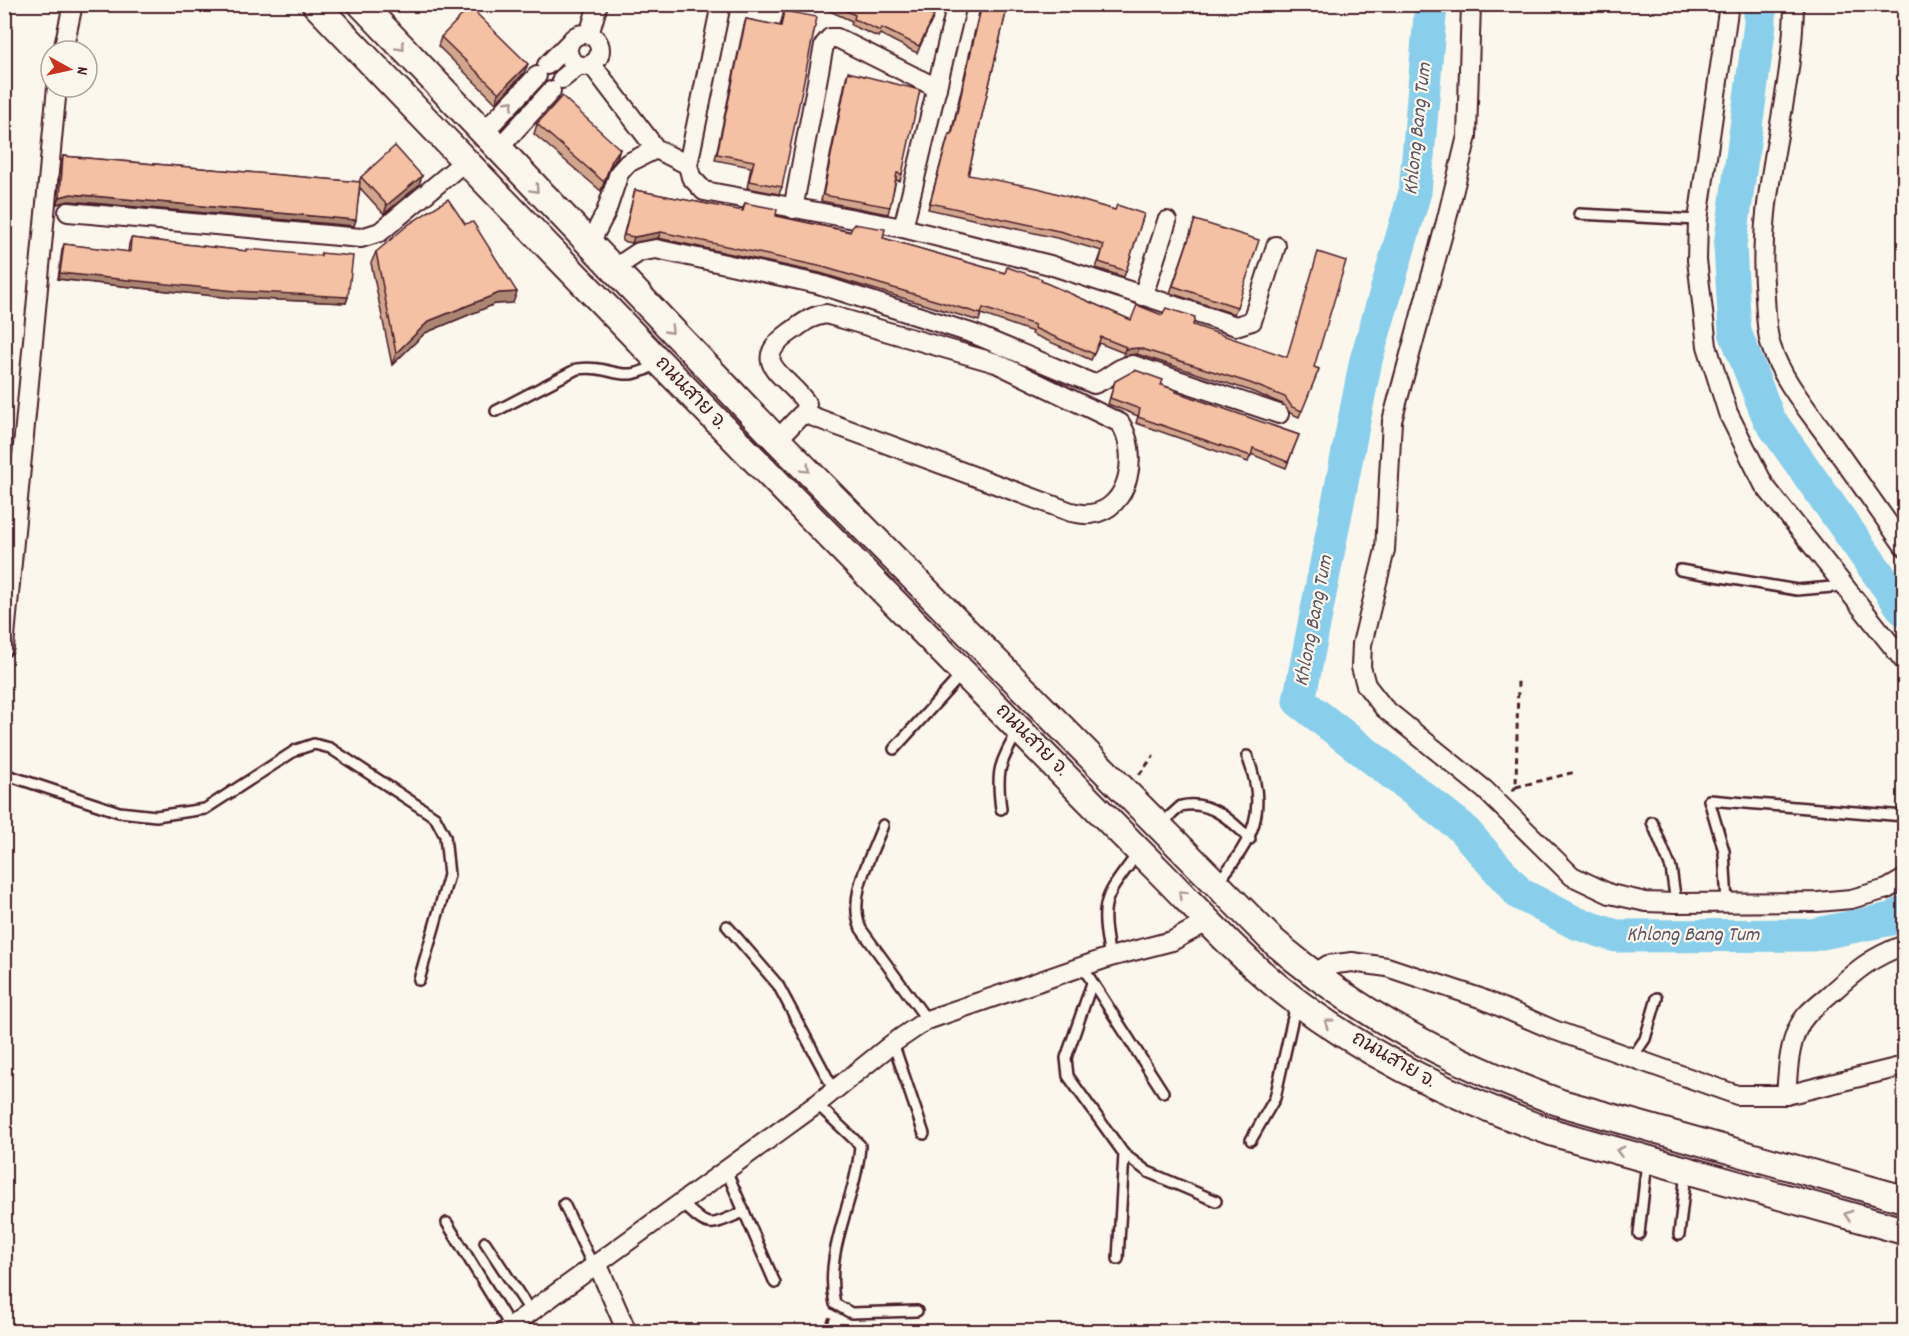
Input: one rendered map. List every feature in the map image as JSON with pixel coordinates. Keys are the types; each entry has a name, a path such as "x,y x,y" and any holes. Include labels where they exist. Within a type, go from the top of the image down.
{"main road":[{"name":"ถนนสาย จ.","path":"315,4 659,363 963,672 1247,959 1297,1001 1352,1039 1451,1094 1554,1133 1905,1231"},
{"name":"ถนนสาย จ.","path":"361,4 612,270 777,440 1271,939 1313,975 1370,1014 1414,1039 1516,1087 1561,1103 1905,1199"}],"street":[{"path":"66,39 73,4"},
{"path":"589,35 597,4"},
{"path":"721,4 688,165 691,177 704,190 793,209 903,228 1050,265 1241,326 1252,321 1276,246"},
{"path":"903,228 957,4"},
{"path":"1471,4 1467,136 1392,421 1385,550 1362,644 1361,667 1366,685 1384,708 1500,805 1572,876 1610,894 1646,902 1676,903 1851,899 1887,889 1905,879"},
{"path":"1729,4 1698,220 1697,260 1707,346 1728,413 1764,485 1905,661"},
{"path":"1794,4 1792,61 1766,196 1761,239 1771,346 1790,384 1905,546"},
{"path":"577,35 589,35 599,45 597,60 585,65 556,85 490,141 542,70 577,35"},
{"path":"793,209 824,45 830,38 837,38 937,88"},
{"path":"568,44 567,52 571,61 585,65 656,149 688,165"},
{"path":"5,640 56,99"},
{"path":"589,245 606,212 619,174 628,163 656,149"},
{"path":"68,212 361,238 380,232 465,161"},
{"path":"1143,296 1167,221"},
{"path":"612,270 639,252 656,249 806,281 974,334 1095,384 1105,380 1119,367 1133,365 1279,414"},
{"path":"777,440 803,413 807,404 771,364 770,353 774,344 813,316 826,314 996,363 1120,423 1127,433 1129,477 1121,494 1103,510 1090,514 1071,512 803,413"},
{"path":"509,1330 817,1104 893,1043 927,1020 1082,966 1172,941 1209,921"},
{"path":"1786,1095 1789,1054 1797,1029 1807,1013 1858,968 1880,954 1905,945"},
{"path":"1313,975 1328,965 1352,962 1387,967 1480,998 1554,1030 1737,1095 1786,1095 1905,1066"},
{"path":"595,1265 627,1332"}],"lane":[{"path":"1578,214 1698,220"},
{"path":"496,411 577,369 592,367 629,376 642,374 659,363"},
{"path":"1680,570 1797,590 1844,586"},
{"path":"894,749 963,672"},
{"path":"1002,809 997,779 1000,762 1020,729"},
{"path":"4,774 119,813 156,816 205,809 296,750 314,744 330,748 435,817 445,836 449,875 419,980"},
{"path":"1217,884 1251,839 1255,819 1256,779 1247,756"},
{"path":"1726,903 1724,850 1708,800 1905,816"},
{"path":"1160,826 1181,806 1202,805 1229,818 1251,839"},
{"path":"1652,822 1671,868 1676,903"},
{"path":"883,825 855,902 856,917 861,929 927,1020"},
{"path":"1110,957 1103,919 1108,893 1140,851"},
{"path":"727,926 778,985 834,1090"},
{"path":"1082,966 1163,1092"},
{"path":"1092,983 1066,1058 1068,1076 1124,1154 1148,1172 1216,1201"},
{"path":"1632,1058 1645,1040 1657,998"},
{"path":"1251,1140 1275,1098 1297,1001"},
{"path":"893,1043 924,1134"},
{"path":"817,1104 860,1145 860,1156 836,1242 831,1288 835,1304 851,1313 917,1311"},
{"path":"1118,1259 1124,1154"},
{"path":"1640,1234 1647,1159"},
{"path":"726,1170 775,1283"},
{"path":"1679,1234 1686,1170"},
{"path":"681,1202 703,1223 713,1224 744,1212"},
{"path":"564,1204 595,1265"},
{"path":"447,1223 509,1330"},
{"path":"485,1242 531,1312"}],"path":[{"path":"1516,787 1518,680"},
{"path":"1500,805 1516,787 1575,772"}],"building":[{"path":"832,4 927,4 924,11 934,16 919,46 882,28 880,31 854,19 855,15"},
{"path":"982,4 1008,4 968,175 1038,188 1115,210 1117,205 1144,214 1126,271 1099,262 1104,245 1063,232 930,203 949,134 952,134"},
{"path":"470,7 528,64 499,93 441,37"},
{"path":"784,11 817,17 782,187 749,181 754,161 717,154 746,19 781,26"},
{"path":"848,72 920,90 902,174 897,173 890,207 823,195"},
{"path":"562,96 620,149 612,160 604,182 537,124"},
{"path":"395,146 422,176 387,205 361,177"},
{"path":"63,156 360,182 356,220 71,194 60,197"},
{"path":"635,190 743,211 745,203 777,209 776,216 850,232 854,224 885,229 883,238 1005,273 1007,267 1042,279 1041,281 1131,320 1137,305 1162,315 1166,308 1195,317 1193,325 1287,357 1318,252 1346,261 1314,367 1319,369 1302,411 1292,407 1285,397 1250,383 1139,348 1125,349 1126,347 1101,337 1094,354 1034,328 1035,325 983,308 981,314 823,267 661,232 634,237 624,235"},
{"path":"448,199 465,224 473,222 517,292 499,293 429,321 396,353 376,252 409,224"},
{"path":"1195,220 1259,240 1237,307 1173,286"},
{"path":"131,238 246,251 246,249 321,256 321,253 353,256 348,297 236,291 60,273 64,244 130,252"},
{"path":"1135,370 1163,380 1161,385 1176,390 1176,392 1299,435 1288,462 1253,448 1251,456 1138,417 1140,409 1110,398 1115,381"}],"waterway":[{"name":"Khlong Bang Tum","path":"1431,4 1415,192 1366,360 1299,701 1461,827 1520,894 1576,923 1616,936 1812,935 1891,919 1904,912"},
{"name":"Khlong Bang Tum","path":"1760,4 1760,24 1730,246 1735,332 1769,419 1904,610"}]}
